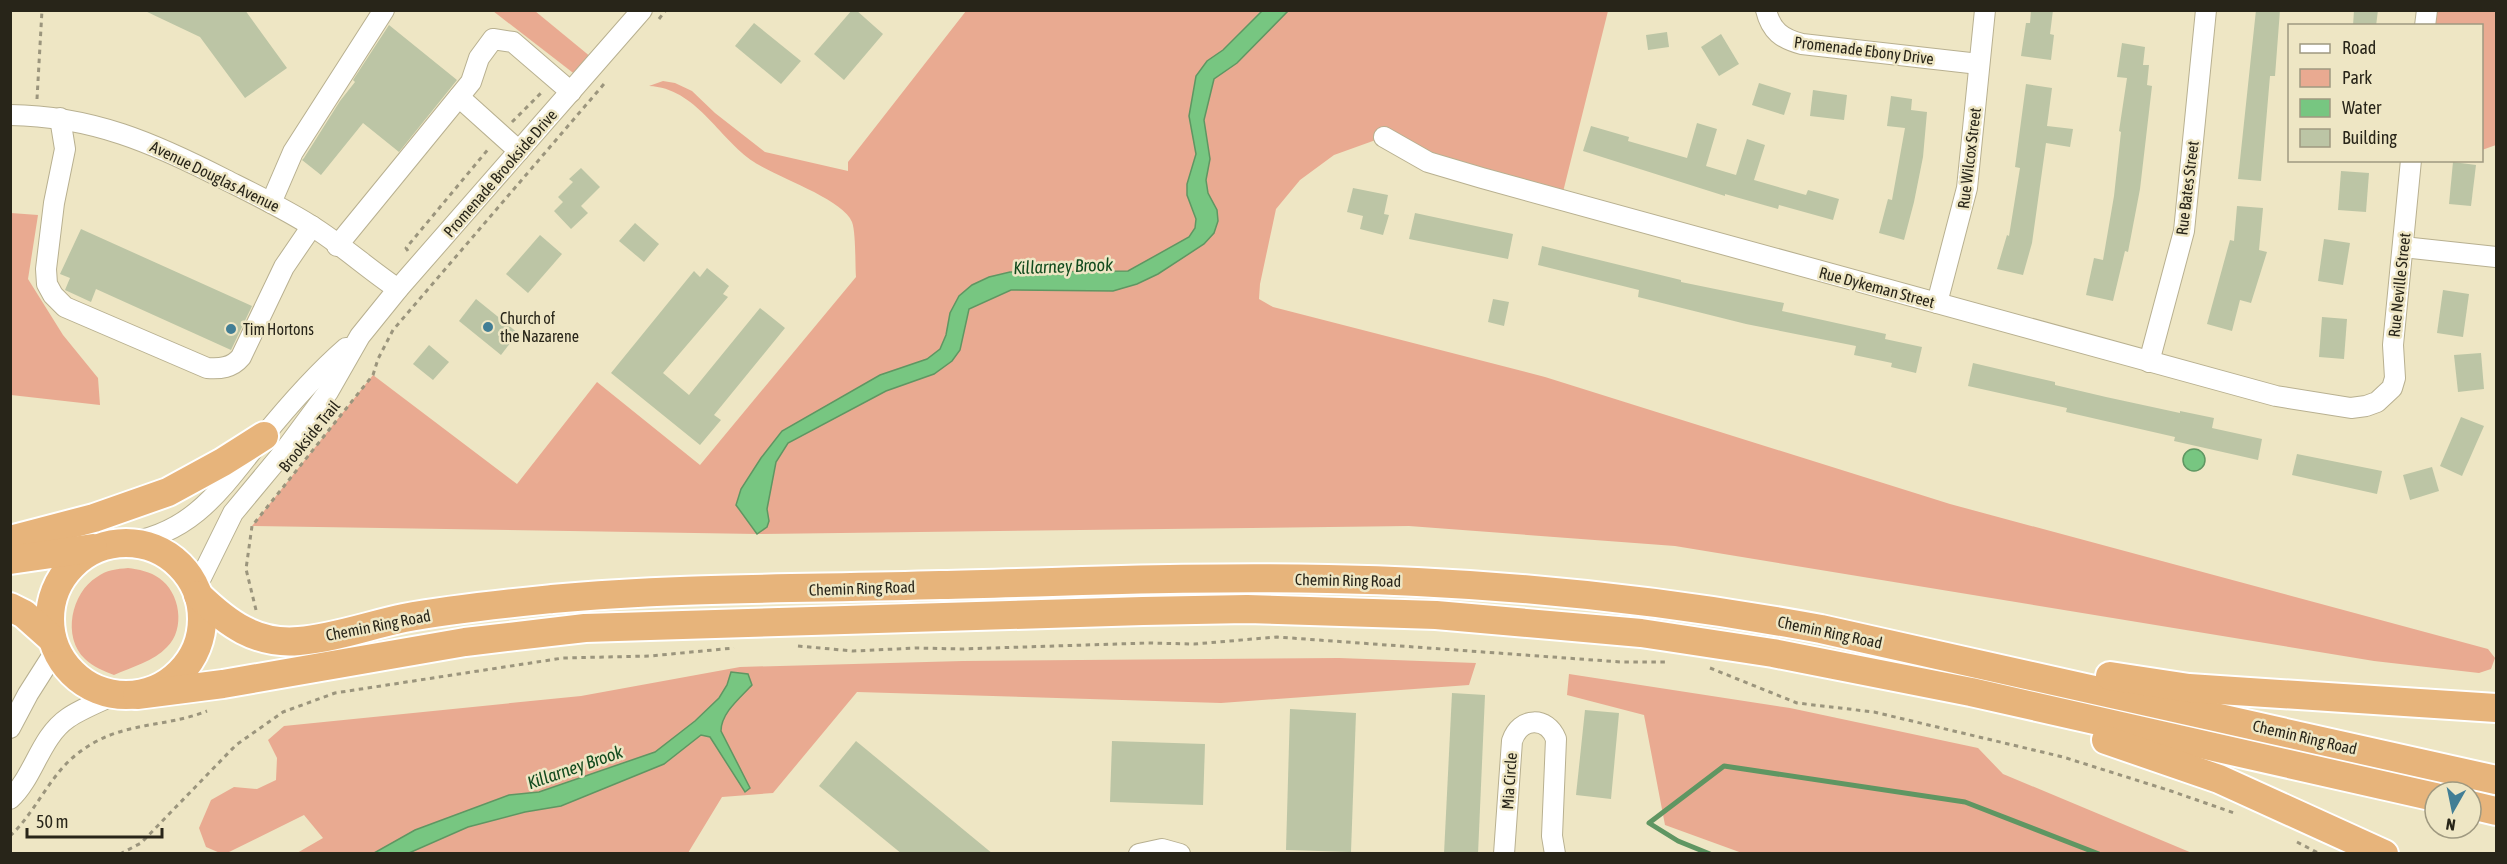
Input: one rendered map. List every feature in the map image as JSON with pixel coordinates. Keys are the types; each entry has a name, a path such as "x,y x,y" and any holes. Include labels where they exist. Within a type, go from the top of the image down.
{"highway":[{"path":"10,540 94,518 168,492 264,436"},
{"path":"10,560 112,545 148,546 170,557 187,574 197,592 202,617 200,639 191,659 177,676 158,689 126,695 93,688 74,676 60,659 54,644 49,616 53,594 64,574 81,558 112,545"},
{"name":"Chemin Ring Road","path":"197,592 224,620 251,634 275,640 299,641 407,618 553,599 654,593 1229,579 1328,579 1441,583 1520,589 1724,612 1821,629 2496,780"},
{"path":"10,607 24,614 54,644"},
{"name":"Chemin Ring Road","path":"126,695 223,684 465,642 585,628 1143,611 1259,610 1436,615 1641,633 1773,653 1971,692 2423,794"},
{"path":"1821,629 1888,634 2103,675 2189,688 2496,708"},
{"path":"1773,653 1851,676 2129,746 2219,779 2384,854"}],"street":[{"path":"271,203 293,152 384,10"},
{"name":"Promenade Ebony Drive","path":"1766,10 1768,20 1778,34 1789,41 1979,64"},
{"name":"Rue Wilcox Street","path":"1937,303 1967,188 1985,10"},
{"name":"Rue Bates Street","path":"2149,362 2184,231 2206,10"},
{"name":"Promenade Brookside Drive","path":"112,545 146,540 176,528 202,510 231,479 307,384 360,336 398,289 570,92 650,15"},
{"path":"337,246 471,82 478,58 493,39 513,42 570,92"},
{"path":"459,97 519,151"},
{"name":"Avenue Douglas Avenue","path":"10,115 60,118 109,128 165,149 312,226 398,289"},
{"path":"60,118 65,149 54,203 46,270 47,284 53,295 65,307 109,326 207,368 219,369 236,363 284,267 312,226"},
{"name":"Rue Dykeman Street","path":"1384,137 1428,162 1482,178 2276,396 2351,408 2378,402"},
{"name":"Rue Neville Street","path":"2378,402 2387,395 2396,378 2393,345 2411,162"},
{"path":"2403,247 2496,257"},
{"name":"Promenade Brookside Drive","path":"197,592 233,513 282,454 328,392 360,336"},
{"path":"10,728 54,644"},
{"path":"10,799 31,771 50,737 67,718 126,695"},
{"name":"Mia Circle","path":"1504,854 1512,741 1514,734 1523,725 1536,722 1549,727 1556,739 1552,836 1555,854"},
{"path":"1139,854 1162,849 1180,854"}],"path":[{"path":"35,115 42,10"},
{"path":"650,15 666,10"},
{"name":"Brookside Trail","path":"256,621 256,609 246,569 252,526 373,375 378,359 393,330 606,82"},
{"path":"787,645 853,651 1148,643 1194,644 1277,637 1609,661 1668,662"},
{"path":"120,854 141,843 236,745 283,712 335,693 563,658 650,656 742,648"},
{"path":"1702,665 1797,703 1874,712 2063,757 2237,814"},
{"path":"10,836 52,780 77,754 105,737 135,726 197,715 214,708"},
{"path":"2289,838 2320,854"}],"green space":[{"path":"493,11 535,11 597,62 581,79"},
{"path":"966,11 1608,11 1561,200 1384,137 1334,155 1300,180 1276,209 1260,284 1259,299 1273,307 1545,377 1950,504 2488,649 2495,658 2491,669 2479,673 2374,661 1675,546 1409,526 757,534 252,526 373,375 517,484 597,382 700,465 856,277 854,233 852,222 836,205 754,162 706,116 680,95 666,89 649,86 663,81 675,83 692,91 715,113 765,152 848,171 848,162"},
{"path":"2427,11 2496,11 2496,145 2483,150 2483,24 2425,24"},
{"path":"11,213 38,215 28,279 63,335 98,378 100,405 11,395"},
{"path":"128,568 152,574 166,584 176,601 177,631 162,652 114,675 92,664 78,650 72,628 73,616 81,593 88,584 104,573"},
{"path":"1339,658 1476,663 1469,685 1221,703 857,692 773,793 722,797 688,853 297,853 323,838 304,815 227,853 220,853 206,847 199,828 211,800 234,787 257,789 276,780 277,758 268,740 284,726 581,696 740,667 963,661"},
{"path":"1569,674 1790,708 1978,748 2003,774 2192,853 1742,853 1665,825 1644,715 1567,695"}],"water":[{"path":"1262,11 1288,11 1237,63 1214,79 1204,120 1210,159 1206,180 1208,193 1217,210 1218,221 1214,233 1204,244 1158,274 1137,284 1113,291 1011,290 969,309 960,350 952,361 934,374 886,391 788,443 776,462 767,509 769,521 767,527 757,534 736,505 741,489 782,431 880,375 927,359 940,349 946,335 950,313 959,296 972,285 989,277 1010,272 1128,271 1189,237 1195,228 1196,219 1187,195 1187,184 1196,154 1189,116 1196,76 1207,61 1223,50"},
{"path":"2194,449 2202,452 2205,460 2202,468 2194,471 2186,468 2183,460 2186,452"},
{"path":"731,672 748,674 752,685 728,712 721,731 750,788 745,792 710,737 701,735 664,764 561,806 525,812 468,827 409,853 374,853 415,830 509,795 539,792 655,752 695,721 719,698 727,685"}],"building":[{"path":"143,10 245,10 287,68 245,98 200,37"},
{"path":"852,10 856,10 883,34 844,80 814,54"},
{"path":"2031,10 2053,10 2050,34 2054,35 2051,60 2021,56 2026,23 2030,23"},
{"path":"2256,10 2280,10 2275,76 2270,76 2261,181 2238,179"},
{"path":"2354,10 2378,10 2376,24 2353,24"},
{"path":"754,23 801,61 781,84 735,46"},
{"path":"389,25 457,80 399,152 363,123 321,175 302,160 355,82 353,80"},
{"path":"1667,32 1669,47 1648,50 1646,35"},
{"path":"1721,34 1739,64 1719,76 1701,47"},
{"path":"2122,43 2145,47 2143,65 2149,65 2147,85 2152,86 2140,189 2128,252 2125,251 2113,301 2086,295 2094,258 2103,260 2114,196 2121,132 2119,131 2127,78 2117,77"},
{"path":"1759,83 1791,93 1784,115 1752,105"},
{"path":"2026,84 2052,88 2047,126 2073,129 2070,147 2046,143 2032,243 2023,275 1997,269 2007,235 2009,236 2020,168 2015,167"},
{"path":"1813,90 1847,95 1844,120 1810,116"},
{"path":"1891,96 1912,99 1911,110 1927,112 1923,157 1904,240 1879,233 1888,199 1892,200 1905,128 1887,126"},
{"path":"1697,123 1717,129 1706,166 1736,175 1747,139 1765,145 1754,180 1806,195 1808,190 1839,199 1833,220 1779,205 1778,209 1725,194 1725,196 1583,151 1591,126 1629,137 1628,141 1687,158"},
{"path":"2453,162 2476,165 2471,206 2449,204"},
{"path":"581,168 600,187 581,206 588,213 571,229 554,211 563,202 558,197 573,182 569,179"},
{"path":"2341,171 2369,173 2366,212 2338,210"},
{"path":"1353,188 1388,195 1384,214 1389,215 1383,235 1360,229 1363,216 1347,212"},
{"path":"2237,206 2263,208 2259,250 2267,252 2251,303 2240,300 2232,331 2207,324 2230,240 2234,241"},
{"path":"1415,213 1513,234 1508,259 1409,239"},
{"path":"635,223 659,244 644,262 619,241"},
{"path":"81,229 252,306 231,350 96,289 91,302 65,290 70,278 60,274"},
{"path":"540,235 562,254 528,293 506,274"},
{"path":"2324,239 2350,243 2343,285 2318,281"},
{"path":"1542,246 1681,280 1681,282 1784,303 1782,311 1886,334 1885,339 1922,347 1916,373 1891,367 1892,363 1854,355 1856,346 1746,324 1638,297 1639,290 1538,265"},
{"path":"707,268 729,286 723,294 728,297 663,373 689,395 760,308 785,328 714,415 721,420 700,445 611,373 694,271 700,277"},
{"path":"2443,290 2469,294 2463,337 2437,333"},
{"name":"Church of the Nazarene","path":"476,299 518,333 501,355 459,321"},
{"path":"1493,299 1509,302 1504,326 1488,322"},
{"path":"2322,317 2347,319 2344,359 2319,357"},
{"path":"429,345 449,362 433,380 413,364"},
{"path":"2481,353 2484,389 2458,392 2454,355"},
{"path":"1973,363 2055,382 2055,385 2106,397 2214,418 2212,428 2262,439 2258,460 2174,441 2175,437 2066,412 2067,408 1968,386"},
{"path":"2461,417 2484,426 2462,476 2440,466"},
{"path":"2297,454 2382,471 2377,494 2292,475"},
{"path":"2432,467 2439,491 2410,500 2403,475"},
{"path":"1452,693 1485,695 1478,854 1444,854"},
{"path":"1290,709 1356,713 1351,852 1286,850"},
{"path":"1585,710 1619,713 1611,799 1576,795"},
{"path":"856,741 993,854 902,854 819,786"},
{"path":"1112,741 1205,744 1203,805 1110,802"}],"waterway":[{"path":"1710,854 1678,841 1649,823 1724,766 1965,802 2099,854"}],"place":[{"name":"Church of the Nazarene","path":"488,327"},
{"name":"Tim Hortons","path":"231,329"}],"water label":[{"name":"Killarney Brook","path":"1063,266"},
{"name":"Killarney Brook","path":"575,767"}]}
